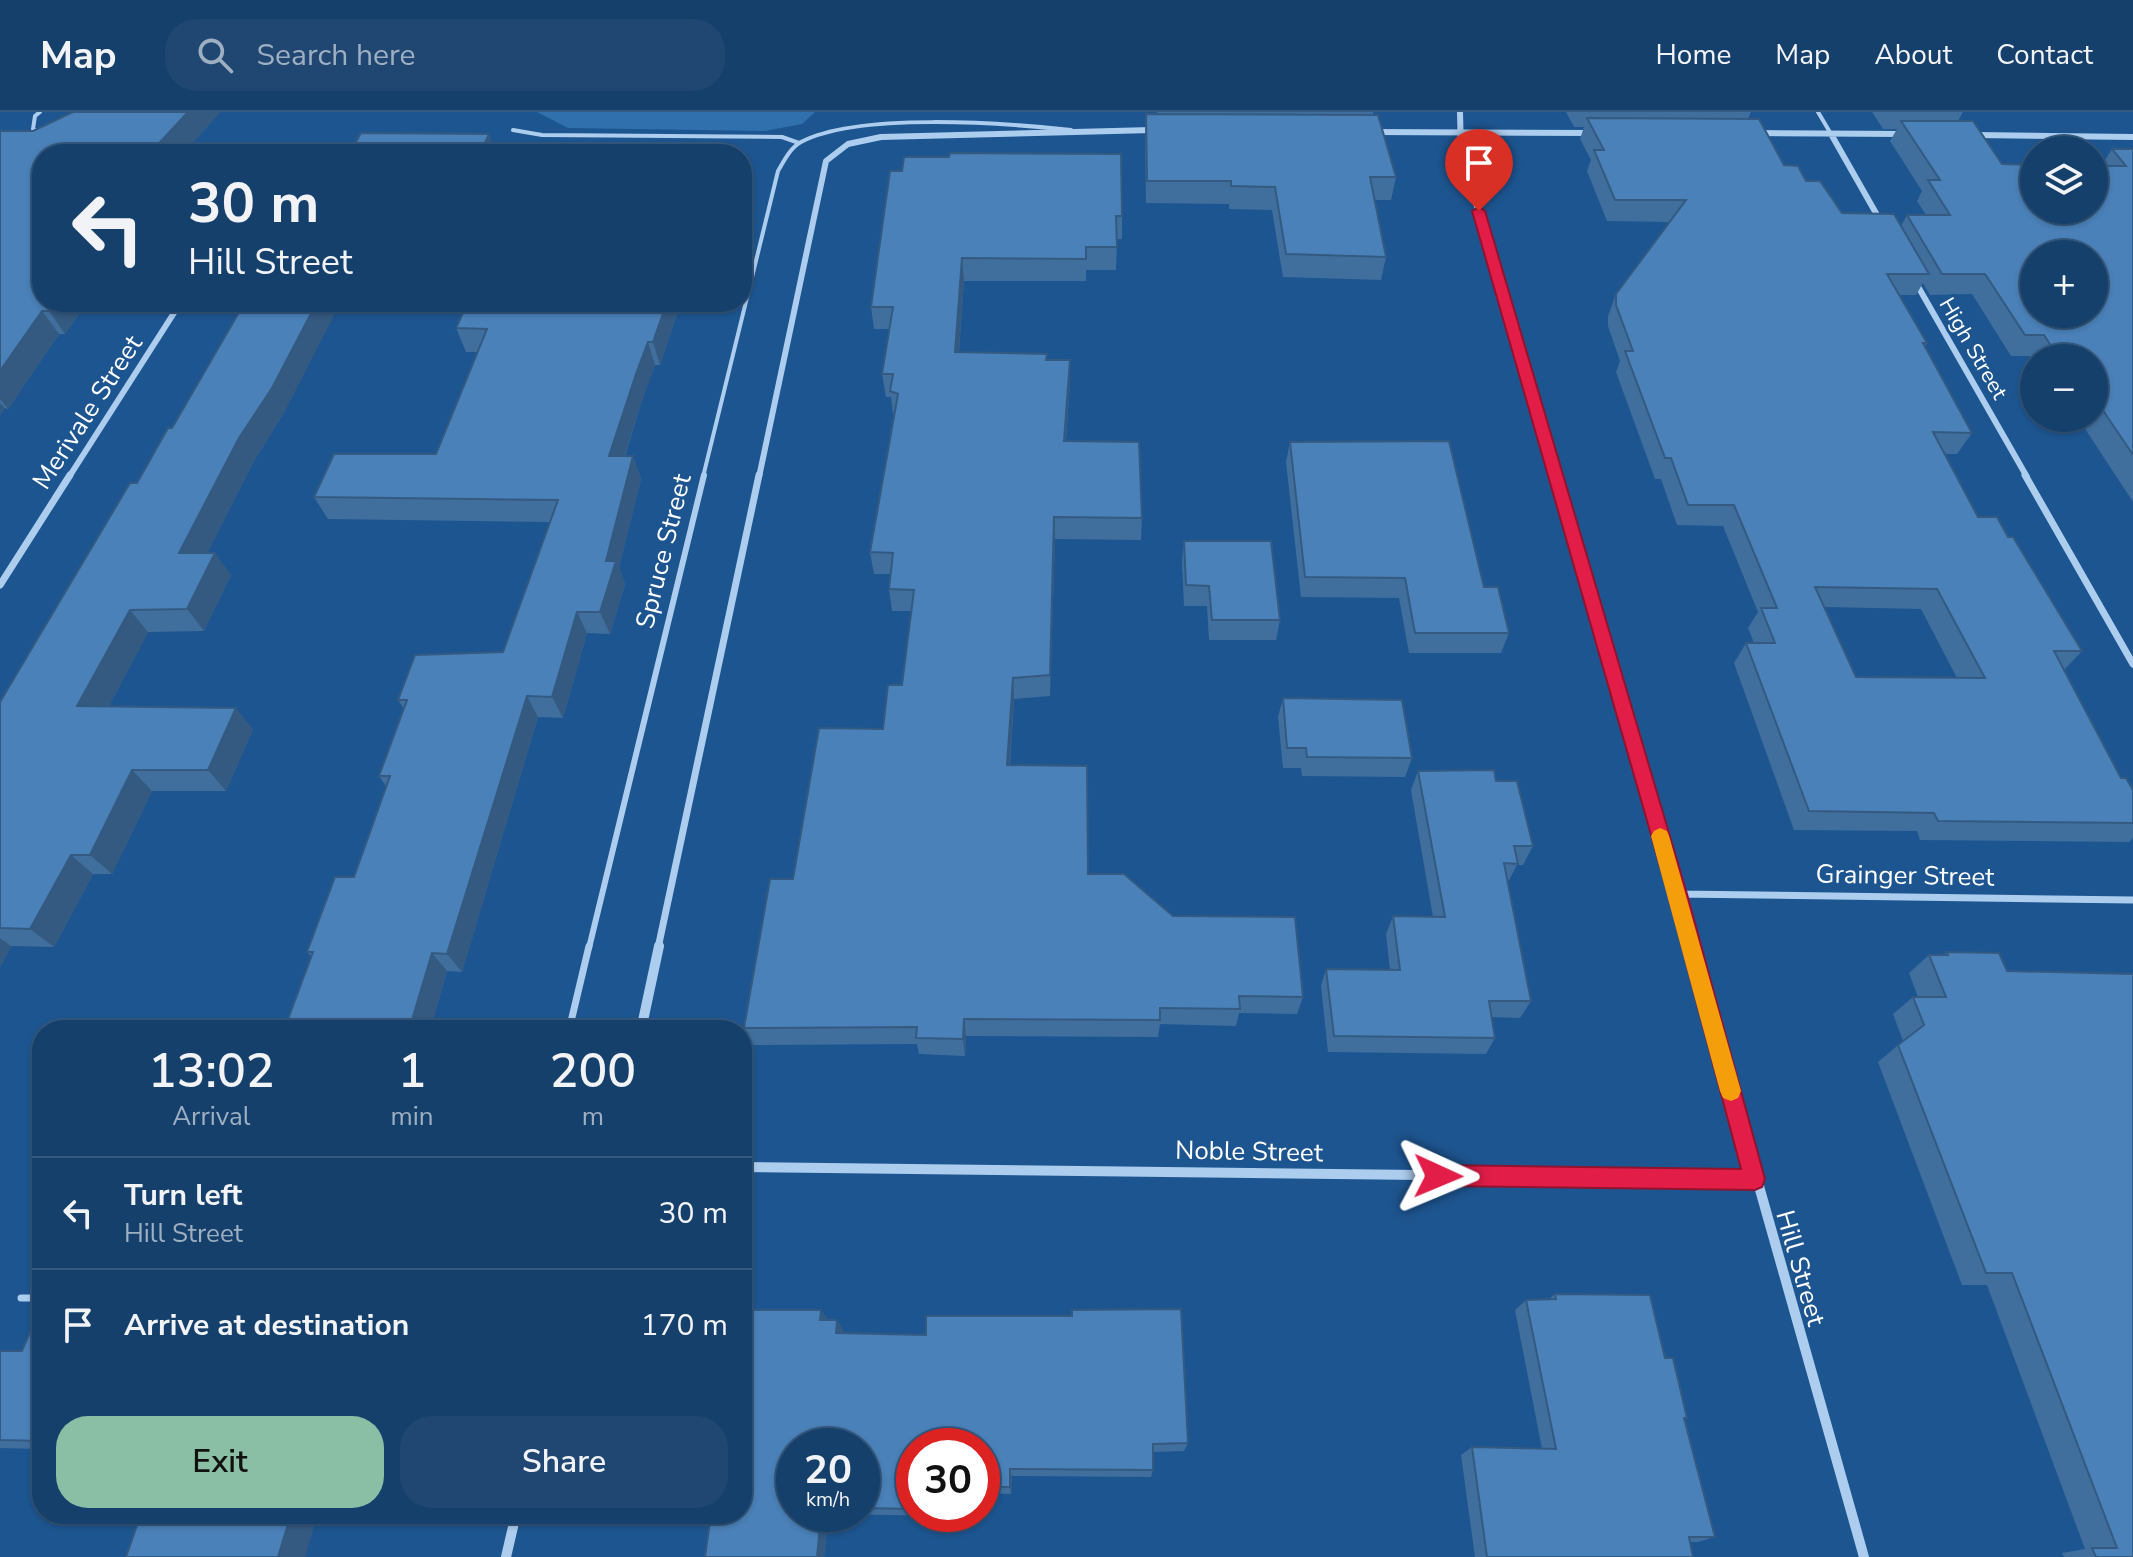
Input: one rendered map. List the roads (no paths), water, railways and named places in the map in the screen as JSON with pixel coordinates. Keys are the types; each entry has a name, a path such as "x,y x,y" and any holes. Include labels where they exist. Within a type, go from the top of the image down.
{"street":[{"name":"Hill Street","path":"1460,112 1461,152 1677,894 1864,1557"},
{"path":"1151,121 1152,130"},
{"path":"643,1020 826,161 848,144 881,137 1167,130"},
{"path":"1368,132 1600,133"},
{"path":"1754,133 1910,134"},
{"path":"1831,134 1889,236"},
{"path":"1958,135 2133,137"},
{"name":"High Street","path":"1913,277 2133,664"},
{"name":"Merivale Street","path":"0,585 175,312"},
{"name":"Grainger Street","path":"1677,894 2133,900"},
{"name":"Noble Street","path":"752,1167 1755,1179"},
{"path":"506,1557 514,1524"}],"lane":[{"path":"40,112 35,116 33,129 44,136"},
{"path":"1818,112 1831,134"},
{"name":"Spruce Street","path":"752,278 778,171 799,143 838,123 898,119 984,120 1079,131"},
{"path":"513,130 542,135 782,137 799,143"},
{"name":"Spruce Street","path":"571,1020 744,312"},
{"path":"21,1298 32,1298"}]}
